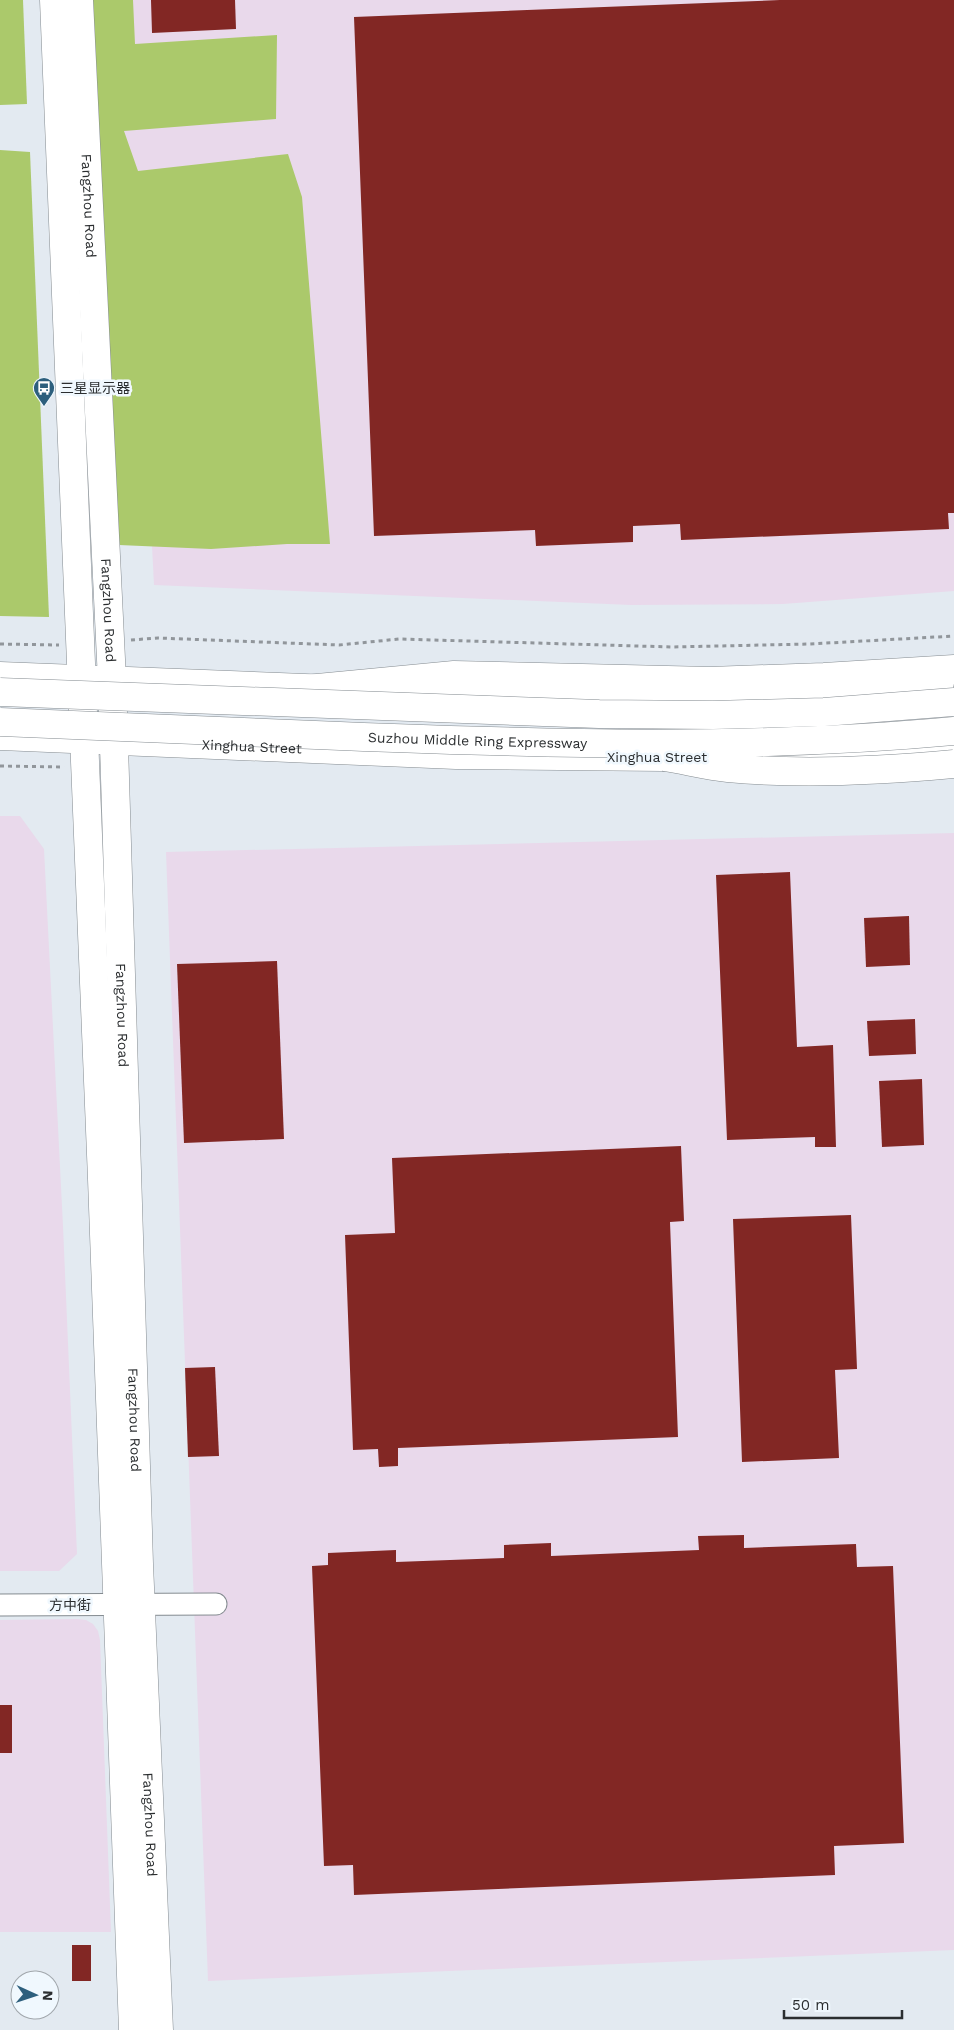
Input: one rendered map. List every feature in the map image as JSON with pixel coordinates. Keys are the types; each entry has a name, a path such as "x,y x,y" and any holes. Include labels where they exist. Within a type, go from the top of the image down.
{"main road":[{"name":"Fangzhou Road","path":"54,0 102,1169 128,1605 159,2030"},
{"name":"Fangzhou Road","path":"79,0 114,740 133,2030"},
{"path":"307,689 454,676 710,681 824,677 954,669"},
{"path":"0,676 307,689 600,694 824,692 954,682"},
{"path":"0,692 599,714 713,715 824,712 954,702"},
{"name":"Suzhou Middle Ring Expressway","path":"0,722 598,745 816,741 954,731"},
{"name":"Xinghua Street","path":"0,736 456,755 598,757 825,758 954,745"},
{"path":"598,745 726,768 828,771 954,764"}],"street":[{"name":"方中街","path":"0,1605 216,1604"}],"path":[{"path":"110,642 158,638 339,645 399,639 672,647 810,644 954,636"},
{"path":"0,644 80,644"}],"shaded area":[{"path":"118,0 954,0 954,591 783,604 631,605 154,585 148,466 136,391"},
{"path":"0,816 20,816 44,849 77,1554 59,1571 0,1571"},
{"path":"954,833 954,1950 208,1981 166,852"},
{"path":"0,1620 86,1620 93,1624 98,1631 100,1640 111,1932 0,1932"}],"green space":[{"path":"0,0 23,0 27,104 0,105"},
{"path":"89,0 133,0 135,44 277,35 276,119 124,131 138,171 288,154 302,197 330,544 287,544 211,549 119,545"},
{"path":"0,150 30,152 49,617 0,616"}],"building":[{"path":"151,0 235,0 236,29 152,33"},
{"path":"780,0 954,0 954,513 948,513 949,529 681,540 680,524 633,526 633,542 536,546 535,530 374,536 354,17"},
{"path":"790,872 797,1047 833,1045 836,1147 815,1147 815,1137 727,1140 716,875"},
{"path":"909,916 910,965 866,967 864,918"},
{"path":"277,961 284,1139 184,1143 177,964"},
{"path":"915,1019 916,1054 869,1056 867,1021"},
{"path":"922,1079 924,1145 882,1147 879,1081"},
{"path":"681,1146 684,1221 670,1222 678,1437 398,1448 398,1466 379,1467 378,1449 353,1450 345,1235 395,1233 392,1158"},
{"path":"851,1215 857,1369 835,1370 839,1458 742,1462 733,1219"},
{"path":"215,1367 219,1456 188,1457 185,1368"},
{"path":"744,1535 744,1548 856,1544 857,1567 893,1566 904,1843 834,1846 835,1875 354,1895 353,1865 324,1866 312,1566 328,1565 328,1553 396,1550 396,1562 504,1558 504,1545 551,1543 551,1556 699,1550 698,1536"},
{"path":"0,1705 12,1705 12,1753 0,1753"},
{"path":"72,1945 91,1945 91,1981 72,1981"}],"place":[{"name":"三星显示器","path":"44,407"}]}
